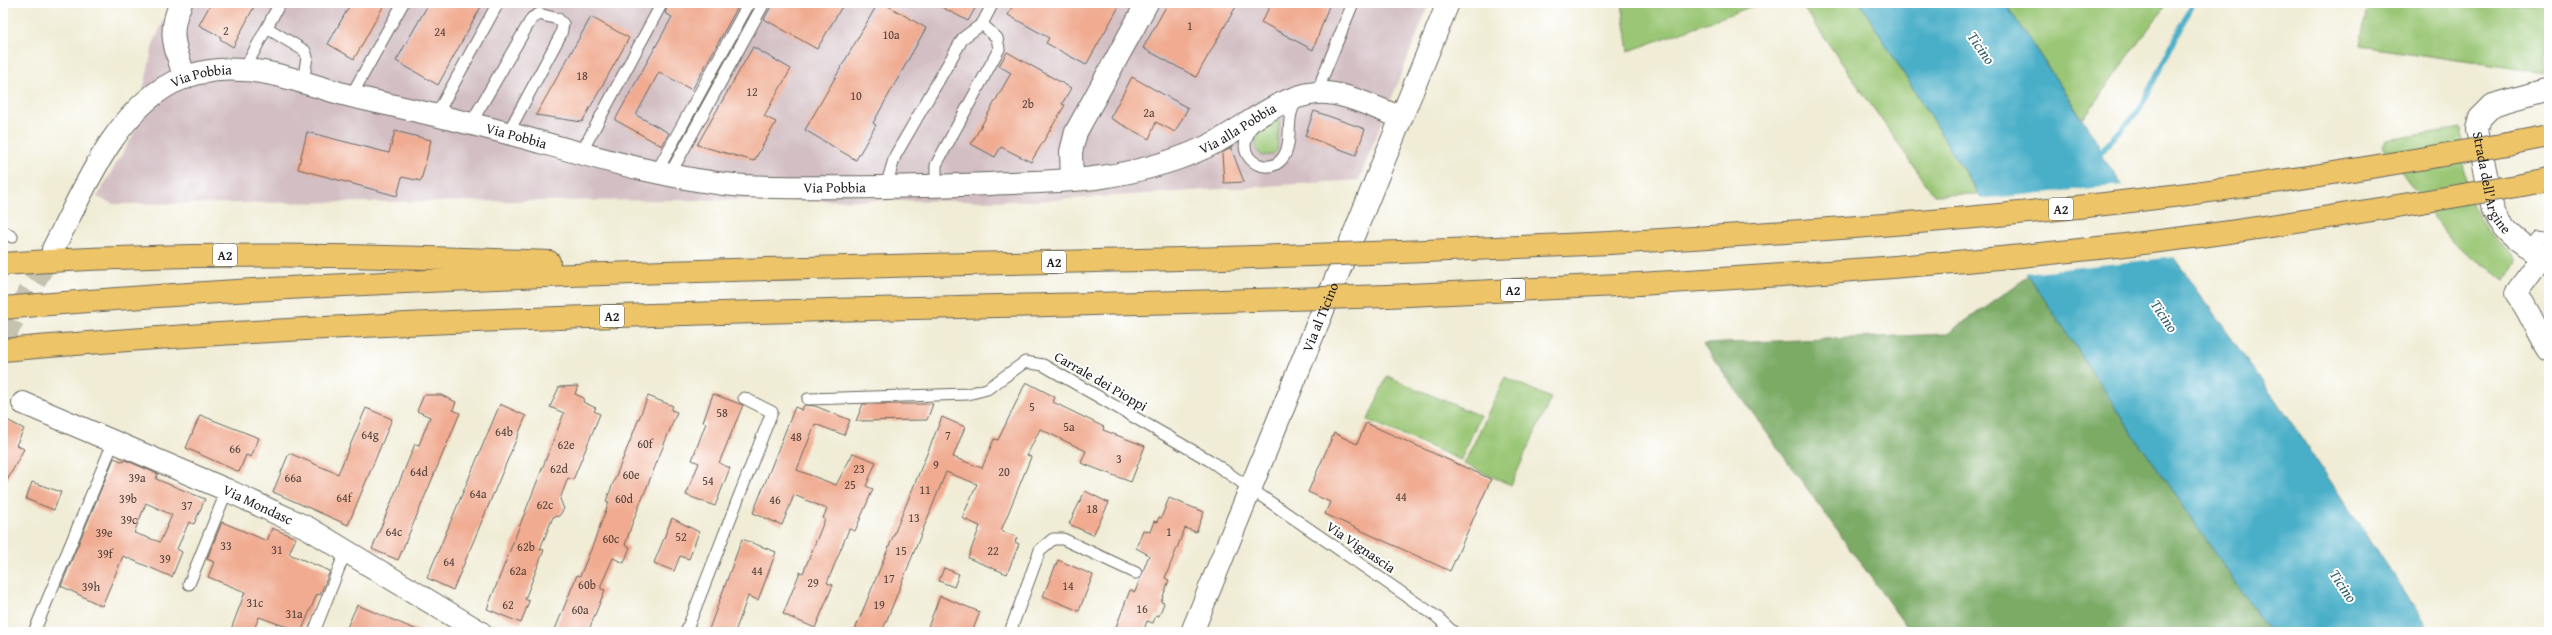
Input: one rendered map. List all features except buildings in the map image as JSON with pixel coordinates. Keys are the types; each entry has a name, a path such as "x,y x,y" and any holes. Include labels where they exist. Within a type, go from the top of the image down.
{"highway":[{"name":"A2","path":"3,308 327,285 735,270 1401,252 1610,243 1810,231 2061,209 2277,182 2549,136"},
{"name":"A2","path":"3,350 260,332 440,323 892,308 1388,296 1638,284 1944,263 2192,237 2379,209 2549,180"},
{"name":"A2","path":"3,264 187,255 448,258 735,270"}],"street":[{"path":"181,3 175,17 172,33 186,78"},
{"path":"1072,180 1071,152 1076,132 1148,3"},
{"name":"Via al Ticino","path":"1192,632 1400,117 1448,3"},
{"name":"Via Pobbia","path":"53,249 118,131 149,98 186,78 212,71 244,70 351,96 437,114 663,174 744,186 936,186 1072,180"},
{"name":"Strada dell'Argine","path":"2549,89 2493,105 2482,113 2478,124 2493,210 2506,230 2543,249 2516,293 2526,305 2536,331 2549,350"},
{"path":"1313,94 1349,98 1400,117"},
{"name":"Via alla Pobbia","path":"1072,180 1102,177 1158,166 1201,149 1281,104 1313,94"},
{"name":"Via Mondasc","path":"23,403 227,490 308,528 480,632"}],"lane":[{"path":"244,70 280,3"},
{"path":"351,96 403,3"},
{"path":"437,114 498,3"},
{"path":"581,153 662,3"},
{"path":"663,174 749,3"},
{"path":"663,174 764,3"},
{"path":"889,186 890,170 895,156 963,38 982,24 993,3"},
{"path":"1256,119 1246,139 1246,152 1254,163 1261,166 1275,164 1285,154 1291,110 1294,104 1313,94 1322,79 1353,3"},
{"path":"472,123 532,18 539,14 558,19 563,24 561,34 508,133"},
{"path":"936,186 936,166 999,49 999,42 994,33 982,24"},
{"path":"266,28 305,51 307,57 302,83"},
{"name":"Carrale dei Pioppi","path":"808,399 978,392 1000,382 1025,362 1035,362 1209,460 1251,487"},
{"path":"686,632 772,412 744,398"},
{"path":"34,632 114,443"},
{"name":"Via Vignascia","path":"1251,487 1324,540 1431,613 1453,632"},
{"path":"189,584 227,490"},
{"path":"1010,632 1040,550 1052,539 1063,539 1136,573"},
{"path":"314,632 346,550"}],"shaded area":[{"path":"171,3 1427,3 1428,7 1359,180 1038,201 676,200 113,204 97,197 134,133 153,45"}],"green space":[{"path":"1622,3 1761,3 1629,51"},
{"path":"1800,3 1860,3 1978,194 1934,195"},
{"path":"2005,3 2167,3 2083,119"},
{"path":"2368,3 2549,3 2547,73 2360,46"},
{"path":"1280,118 1277,150 1272,155 1262,156 1255,148 1258,132"},
{"path":"2461,128 2464,170 2469,195 2480,219 2489,232 2508,249 2516,261 2505,280 2451,241 2383,146 2386,140"},
{"path":"2029,276 2135,437 2270,632 1910,632 1703,344 1947,334"},
{"path":"1387,376 1480,416 1461,460 1368,420"},
{"path":"1505,377 1551,398 1511,485 1464,464"}],"water":[{"name":"Ticino","path":"1860,3 2005,3 2099,144 2100,154 2289,419 2431,632 2270,632 2135,437 2029,276"}],"pier":[{"path":"2124,185 2176,257 2025,273 1979,199"}],"waterway":[{"path":"2095,158 2139,110 2193,3"}],"tunnel":[{"path":"3,339 53,249"}]}
